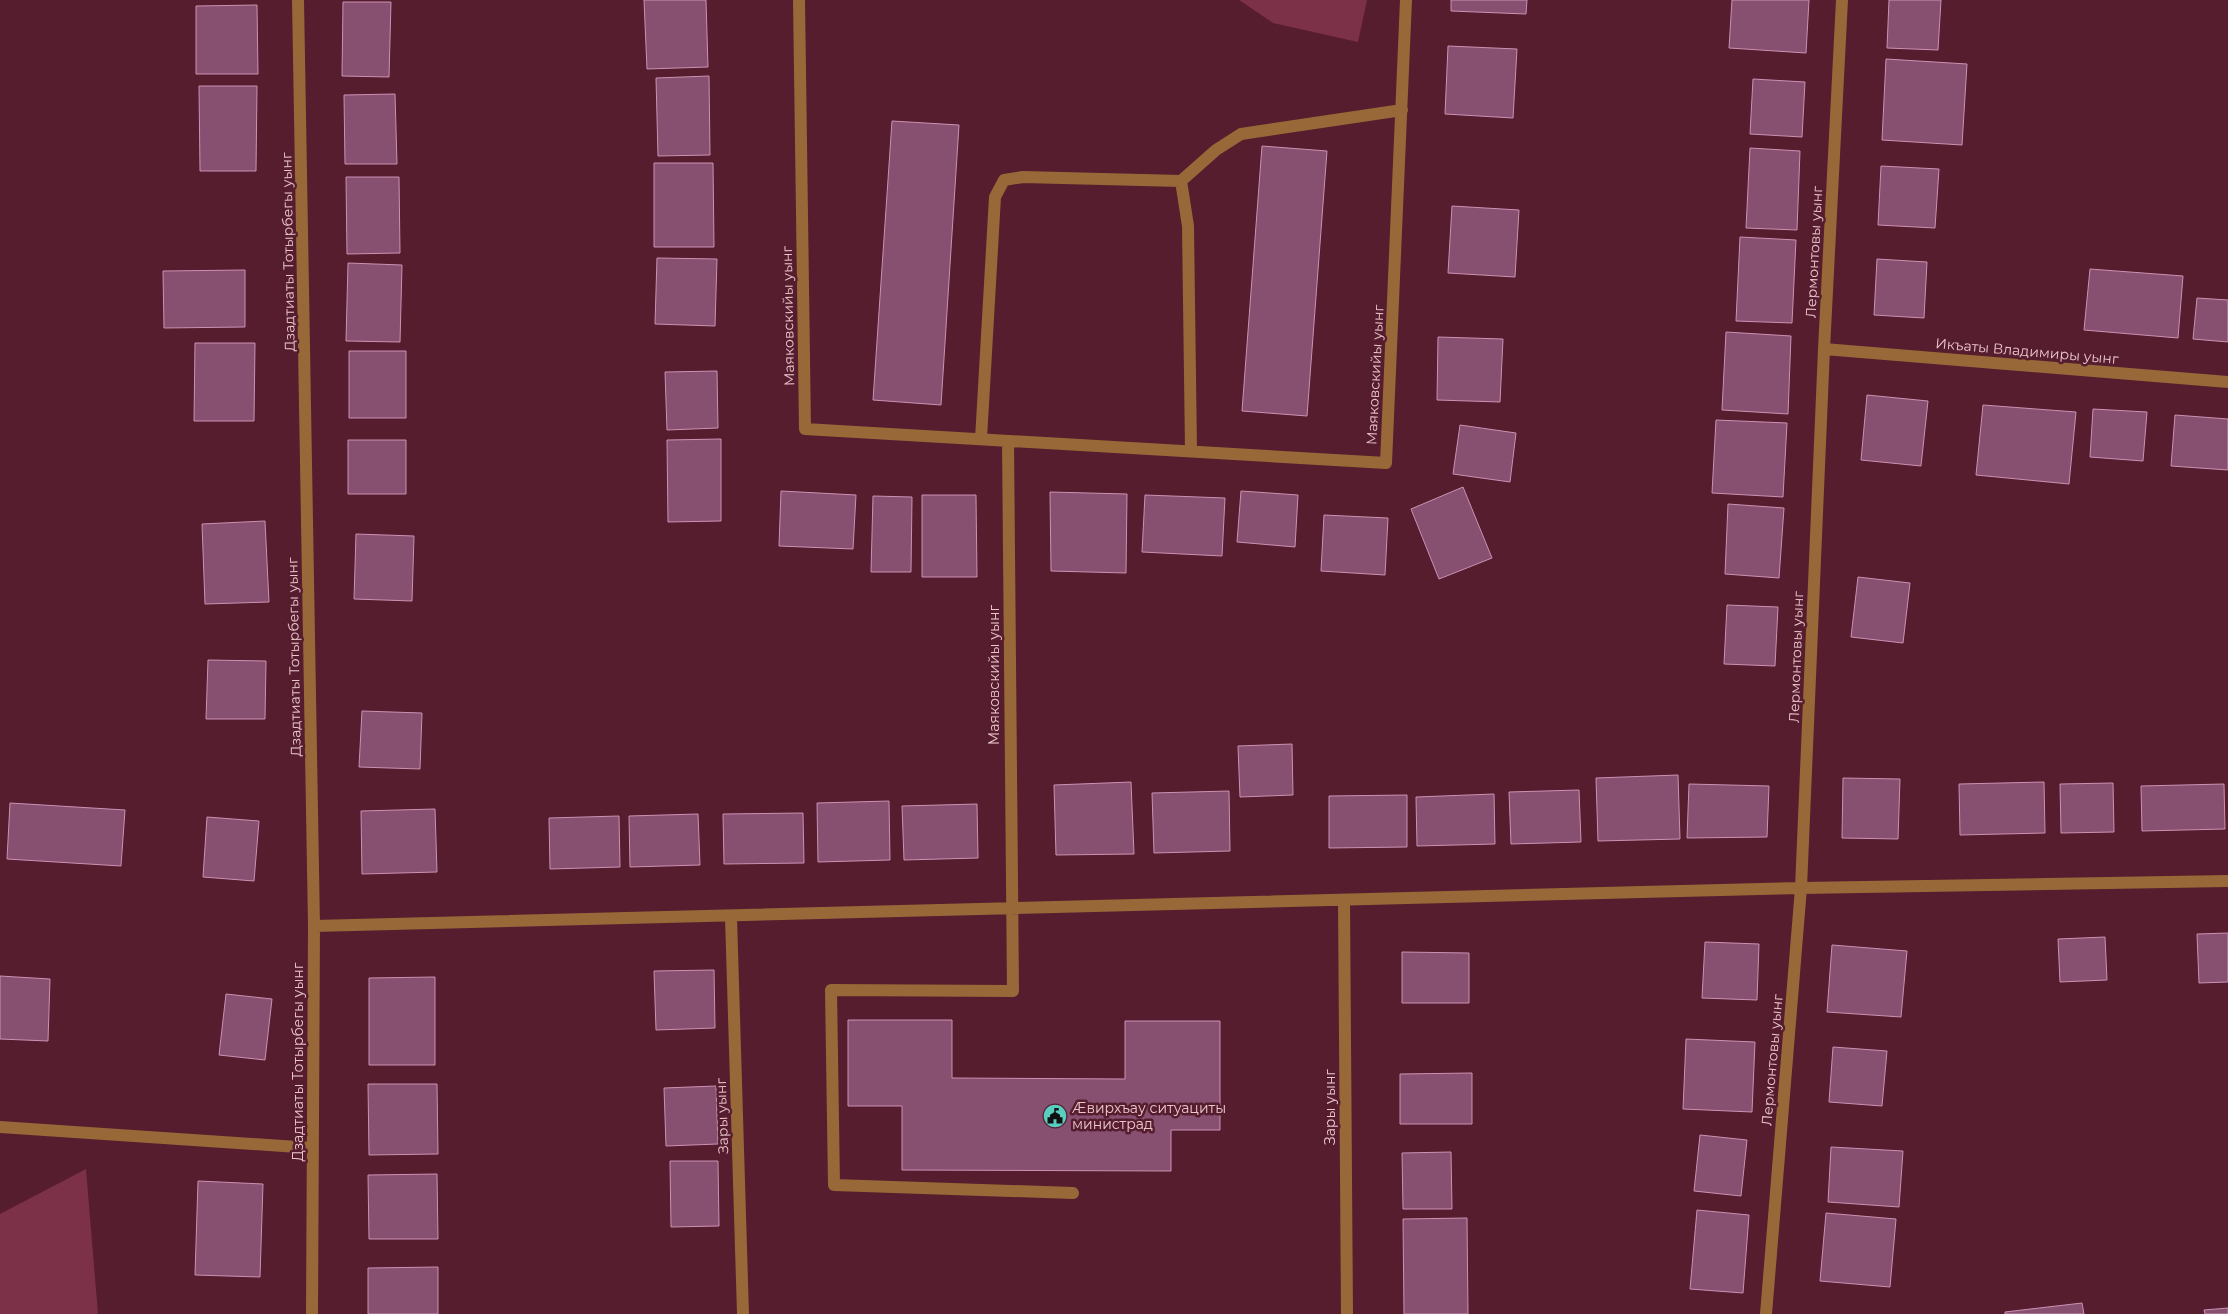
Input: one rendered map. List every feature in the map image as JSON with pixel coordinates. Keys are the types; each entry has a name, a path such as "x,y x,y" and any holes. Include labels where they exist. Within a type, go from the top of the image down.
{"street":[{"name":"Дзадтиаты Тотырбегы уынг","path":"298,0 314,926 312,1314"},
{"name":"Маяковскийы уынг","path":"799,0 805,429 1386,463 1406,0"},
{"name":"Лермонтовы уынг","path":"1766,1314 1801,888 1824,349 1842,0"},
{"path":"981,439 995,197 1004,180 1023,177 1181,181 1216,150 1241,134 1402,110"},
{"path":"1181,181 1188,226 1191,451"},
{"name":"Икъаты Владимиры уынг","path":"1824,349 2228,382"},
{"name":"Маяковскийы уынг","path":"1008,441 1013,991 832,990 834,1185 1073,1193"},
{"path":"314,926 731,917 1801,888 2228,881"},
{"name":"Зары уынг","path":"1344,900 1347,1314"},
{"name":"Зары уынг","path":"731,917 743,1314"},
{"path":"0,1127 312,1148"}],"shaded area":[{"path":"1239,0 1367,0 1358,42 1273,23"},
{"path":"86,1169 98,1314 0,1314 0,1214"}],"building":[{"path":"644,0 706,0 708,67 647,69"},
{"path":"1451,0 1527,0 1526,14 1451,11"},
{"path":"1732,0 1809,0 1806,53 1729,48"},
{"path":"1889,0 1941,0 1938,50 1887,48"},
{"path":"343,2 391,2 389,77 342,76"},
{"path":"257,5 258,74 196,74 196,6"},
{"path":"1448,46 1517,49 1513,118 1445,114"},
{"path":"1886,59 1967,64 1962,145 1882,140"},
{"path":"709,76 710,155 658,156 656,78"},
{"path":"1753,79 1805,82 1802,137 1750,134"},
{"path":"199,86 257,86 256,171 200,171"},
{"path":"395,94 397,164 345,164 344,95"},
{"path":"892,121 959,125 941,405 873,400"},
{"path":"1262,146 1327,151 1307,416 1242,411"},
{"path":"1750,148 1800,151 1797,230 1746,228"},
{"path":"654,163 713,163 714,247 654,247"},
{"path":"1881,166 1939,169 1935,228 1878,225"},
{"path":"346,177 399,177 400,253 347,254"},
{"path":"1452,206 1519,210 1515,277 1448,273"},
{"path":"1740,237 1796,240 1792,323 1736,321"},
{"path":"657,258 717,259 715,326 655,324"},
{"path":"1877,259 1927,262 1924,318 1874,315"},
{"path":"348,263 402,265 400,342 346,341"},
{"path":"2090,269 2183,276 2178,338 2084,330"},
{"path":"245,270 245,327 164,328 163,271"},
{"path":"2197,298 2228,300 2228,342 2193,339"},
{"path":"1726,332 1791,336 1788,414 1722,410"},
{"path":"1438,337 1503,339 1500,402 1437,400"},
{"path":"195,343 255,343 254,421 194,421"},
{"path":"349,351 406,351 406,418 349,418"},
{"path":"717,371 718,428 667,430 665,372"},
{"path":"1867,395 1928,401 1921,466 1861,460"},
{"path":"1983,405 2076,412 2069,484 1976,475"},
{"path":"2093,409 2147,412 2143,461 2090,457"},
{"path":"2175,415 2228,419 2228,470 2171,466"},
{"path":"1716,420 1787,423 1783,497 1712,493"},
{"path":"1460,425 1516,433 1510,482 1453,474"},
{"path":"721,439 721,521 668,522 667,440"},
{"path":"348,440 406,440 406,494 348,494"},
{"path":"1463,487 1492,558 1439,579 1411,509"},
{"path":"781,491 856,495 853,549 779,546"},
{"path":"1241,491 1298,495 1295,547 1237,542"},
{"path":"1050,492 1127,494 1126,573 1051,571"},
{"path":"922,495 976,495 977,577 922,577"},
{"path":"1145,495 1225,498 1222,556 1142,552"},
{"path":"873,496 912,497 911,572 871,572"},
{"path":"1728,504 1784,508 1779,578 1725,574"},
{"path":"1324,515 1388,518 1385,575 1321,571"},
{"path":"265,521 269,602 205,604 202,524"},
{"path":"356,534 414,536 412,601 354,599"},
{"path":"1858,577 1910,583 1903,643 1851,637"},
{"path":"1727,605 1778,607 1775,666 1724,664"},
{"path":"208,660 266,661 265,719 206,719"},
{"path":"362,711 422,713 420,769 359,767"},
{"path":"1292,744 1293,795 1240,797 1238,746"},
{"path":"1678,775 1680,839 1598,841 1596,778"},
{"path":"1843,778 1900,779 1898,839 1842,838"},
{"path":"1131,782 1134,854 1056,855 1054,785"},
{"path":"2044,782 2045,833 1960,835 1959,784"},
{"path":"2113,783 2114,832 2061,833 2060,784"},
{"path":"1689,784 1769,786 1767,837 1687,838"},
{"path":"2224,784 2225,829 2142,831 2141,786"},
{"path":"1579,790 1581,842 1511,844 1509,792"},
{"path":"1229,791 1230,851 1154,853 1152,793"},
{"path":"1494,794 1495,844 1417,846 1416,797"},
{"path":"1407,795 1407,847 1329,848 1329,796"},
{"path":"889,801 890,860 818,862 817,803"},
{"path":"10,803 125,810 121,866 7,859"},
{"path":"977,804 978,858 904,860 902,806"},
{"path":"435,809 437,872 362,874 361,811"},
{"path":"803,813 804,863 724,864 723,814"},
{"path":"698,814 700,865 630,867 629,816"},
{"path":"619,816 620,867 550,869 549,818"},
{"path":"207,817 259,821 254,881 203,877"},
{"path":"2228,933 2228,982 2199,983 2197,934"},
{"path":"2105,937 2107,980 2060,982 2058,939"},
{"path":"1705,942 1759,944 1757,1000 1702,998"},
{"path":"1832,945 1907,951 1901,1017 1827,1012"},
{"path":"1402,952 1469,953 1469,1003 1402,1003"},
{"path":"714,970 715,1028 656,1030 654,971"},
{"path":"0,976 50,979 48,1041 0,1039"},
{"path":"435,977 435,1065 369,1065 369,978"},
{"path":"226,994 272,999 265,1060 219,1055"},
{"path":"848,1020 952,1020 952,1078 1125,1079 1125,1021 1220,1021 1220,1130 1171,1130 1171,1171 902,1170 902,1106 848,1106"},
{"path":"1686,1039 1755,1042 1752,1112 1683,1109"},
{"path":"1833,1047 1887,1051 1882,1106 1829,1102"},
{"path":"1472,1073 1472,1124 1400,1124 1400,1074"},
{"path":"368,1084 437,1084 438,1154 369,1155"},
{"path":"716,1086 718,1144 666,1146 664,1088"},
{"path":"1700,1135 1747,1140 1741,1196 1694,1191"},
{"path":"1831,1147 1903,1151 1899,1207 1828,1202"},
{"path":"1451,1152 1452,1209 1403,1209 1402,1153"},
{"path":"670,1161 718,1161 719,1226 671,1227"},
{"path":"437,1174 438,1239 369,1239 368,1175"},
{"path":"198,1181 263,1184 260,1277 195,1275"},
{"path":"1697,1210 1749,1215 1743,1293 1690,1289"},
{"path":"1826,1213 1896,1219 1890,1287 1820,1281"},
{"path":"1467,1218 1468,1314 1404,1314 1403,1219"},
{"path":"438,1267 438,1314 368,1314 368,1268"},
{"path":"2082,1303 2084,1314 2005,1314 2005,1312"},
{"path":"2228,1308 2228,1314 2205,1314 2204,1310"}],"place":[{"name":"Æвирхъау ситуациты министрад","path":"1055,1116"}]}
